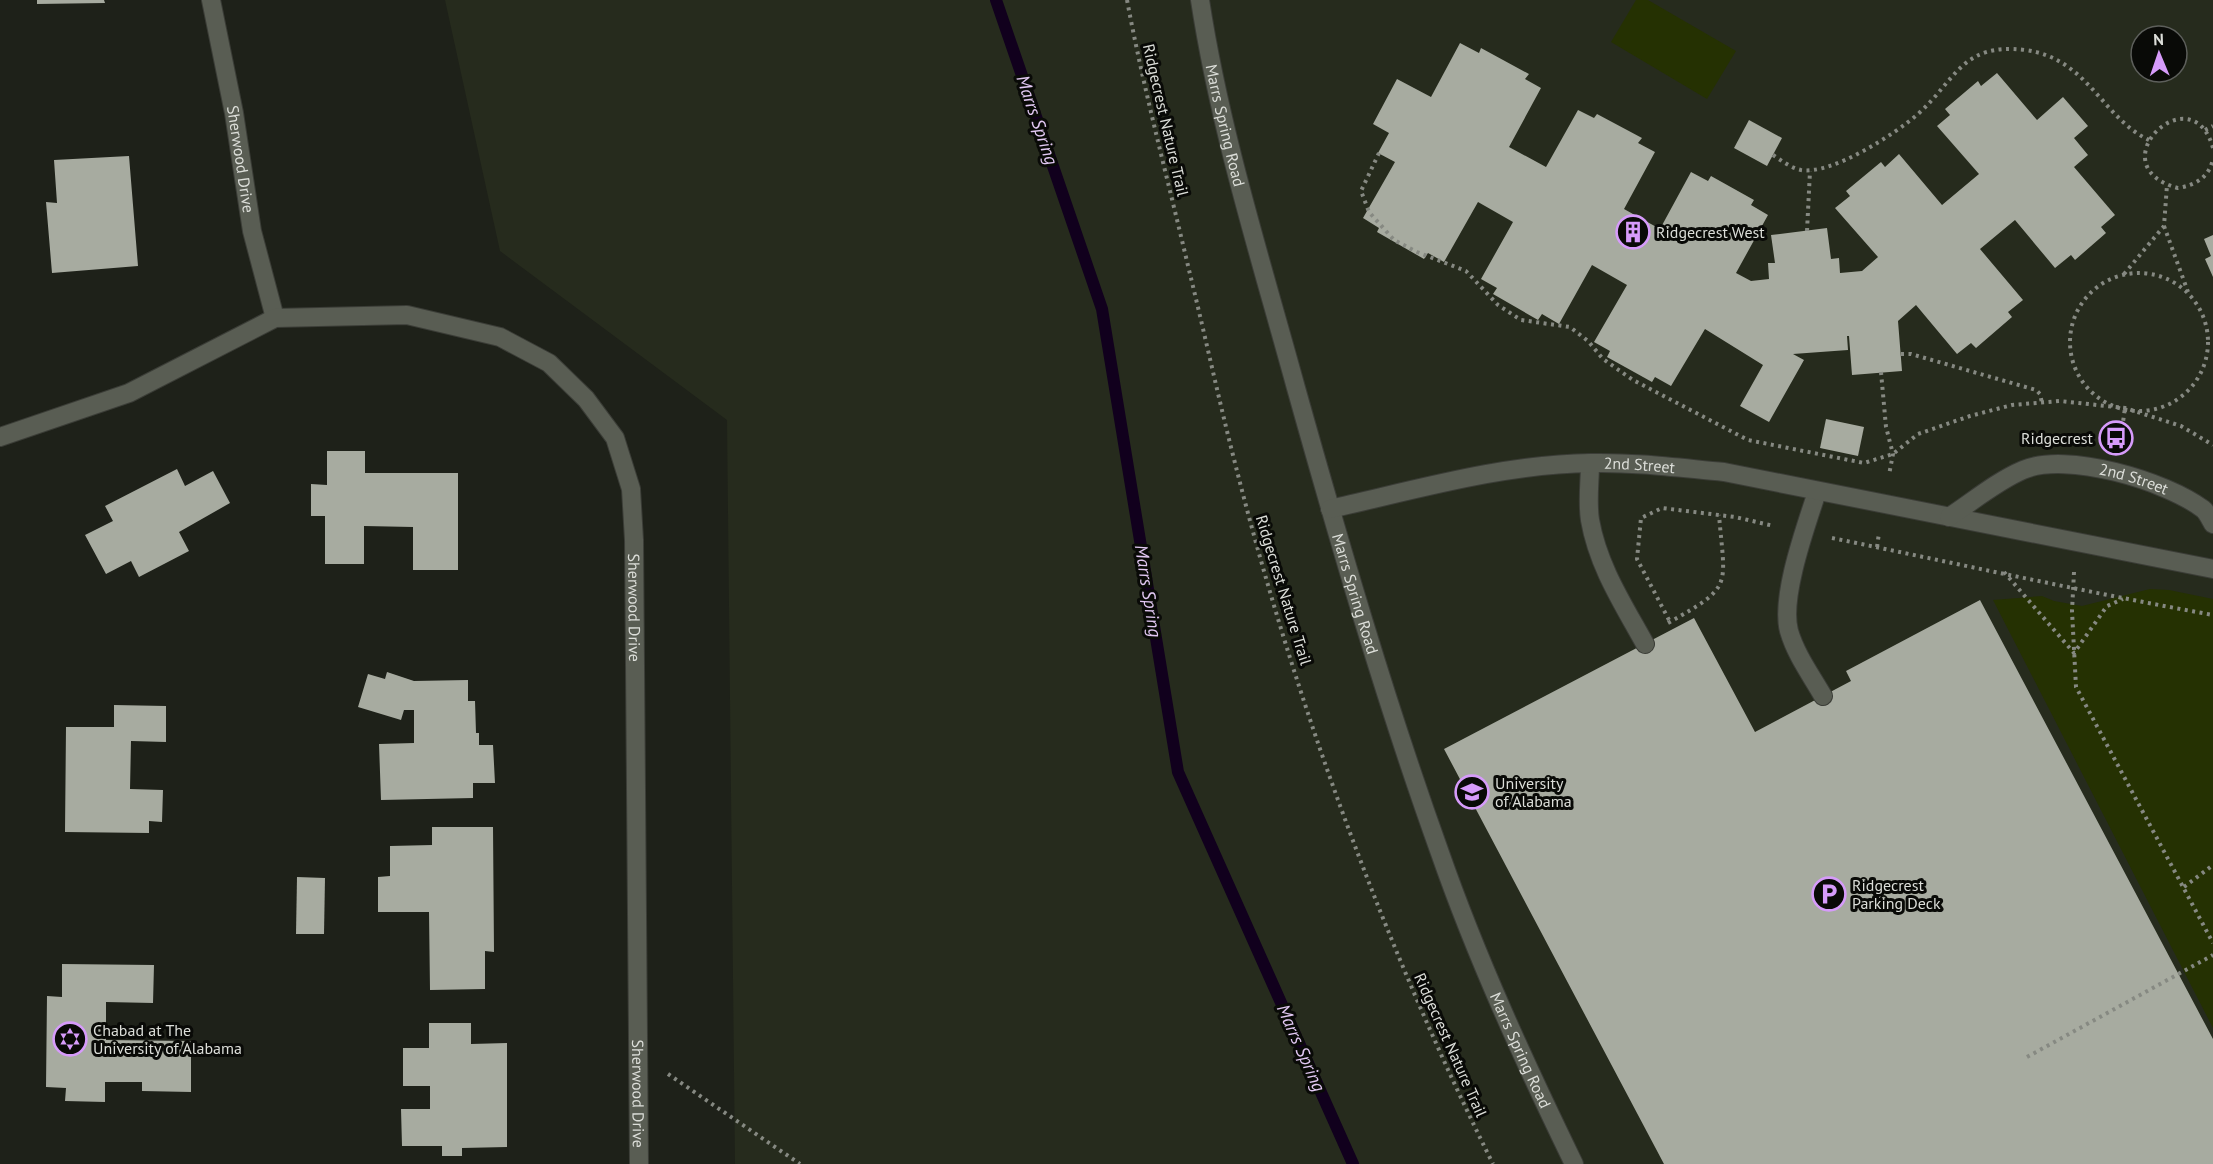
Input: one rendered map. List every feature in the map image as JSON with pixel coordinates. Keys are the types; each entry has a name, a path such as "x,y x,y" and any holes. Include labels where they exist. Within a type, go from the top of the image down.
{"street":[{"name":"Sherwood Drive","path":"211,0 234,113 252,231 275,318"},
{"name":"Marrs Spring Road","path":"1200,0 1209,57 1223,115 1355,599 1440,855 1514,1032 1575,1164"},
{"name":"Sherwood Drive","path":"0,437 129,393 275,318 407,315 500,337 549,363 586,399 615,438 631,489 634,540 639,1164"},
{"name":"2nd Street","path":"1330,509 1507,471 1590,463 1659,465 1724,472 2075,544 2213,569"},
{"path":"1590,463 1590,518 1597,549 1608,577 1645,644"},
{"name":"2nd Street","path":"1949,517 2024,469 2065,464 2116,472 2164,487 2205,510 2213,524"},
{"path":"1817,492 1804,532 1787,607 1788,628 1795,649 1823,696"}],"path":[{"name":"Ridgecrest Nature Trail","path":"1127,0 1142,80 1170,188 1233,457 1273,600 1334,787 1419,1004 1492,1164"},
{"path":"1773,155 1799,170 1810,171 1840,164 1917,115 1968,60 1984,53 2005,50 2026,50 2066,67 2085,79 2128,128 2149,140"},
{"path":"2213,147 2205,130 2184,120 2173,120 2163,124 2149,140 2147,161 2158,179 2178,188 2200,181 2208,173 2213,159"},
{"path":"2205,130 2213,126"},
{"path":"1379,153 1360,191 1369,212 1394,240 1473,276 1498,305 1521,320 1570,327 1588,341 1603,359 1633,380 1748,440 1864,463 1893,454 1918,434 1970,416 2012,405 2060,401 2136,411 2160,407 2181,397 2197,379 2207,358 2208,334 2202,312 2188,292 2164,226 2167,185"},
{"path":"1807,231 1810,171"},
{"path":"2124,274 2164,226"},
{"path":"2188,292 2169,279 2146,273 2124,274 2103,282 2086,297 2075,315 2069,337 2072,359 2080,380 2096,396 2181,426 2213,445"},
{"path":"1901,354 1911,354 2036,390 2040,394 2042,403"},
{"path":"1881,372 1886,428 1893,454"},
{"path":"1670,622 1637,559 1641,518 1662,508 1719,515 2003,572 2073,589 2213,615"},
{"path":"1670,631 1664,626 1699,607 1714,595 1722,581 1725,566 1719,515"},
{"path":"2075,544 2073,589 2076,687 2213,943"},
{"path":"2003,572 2074,653"},
{"path":"2074,653 2107,606 2124,599"},
{"path":"2184,887 2213,865"},
{"path":"2027,1057 2213,956"},
{"path":"639,1048 651,1062 800,1164"}],"shaded area":[{"name":"University of Alabama","path":"445,0 2213,0 2213,1164 735,1164 727,420 500,251"}],"green space":[{"path":"1636,0 1648,0 1736,51 1707,99 1611,42"},
{"path":"2150,589 2169,590 2213,599 2213,1028 1993,600 2042,596 2054,601 2082,606"}],"building":[{"path":"37,0 104,0 105,3 37,4"},
{"name":"Ridgecrest West","path":"1460,43 1479,53 1481,48 1529,74 1525,79 1541,88 1509,147 1546,167 1578,110 1594,118 1597,114 1642,138 1638,143 1655,152 1624,209 1660,229 1691,172 1708,181 1711,176 1754,200 1751,205 1768,215 1736,273 1751,281 1769,279 1768,263 1775,263 1771,235 1827,228 1831,259 1839,258 1840,273 1862,271 1878,257 1835,208 1850,196 1846,191 1881,162 1885,167 1899,154 1942,205 1979,174 1937,126 1950,115 1945,109 1978,81 1981,86 1997,73 2037,120 2063,97 2088,126 2074,138 2088,155 2074,167 2115,215 2101,227 2106,233 2075,260 2071,255 2055,268 2015,220 1980,249 2023,300 2008,312 2012,317 1976,348 1971,343 1957,354 1916,305 1898,321 1902,371 1852,375 1849,336 1847,336 1848,350 1793,354 1804,360 1769,422 1740,406 1763,365 1705,329 1671,386 1655,377 1652,382 1607,357 1610,351 1594,342 1627,285 1592,265 1559,324 1542,314 1538,320 1493,294 1497,288 1481,279 1513,222 1478,202 1444,262 1428,253 1424,259 1377,232 1379,228 1363,218 1395,162 1378,153 1389,133 1373,124 1397,79 1431,97"},
{"path":"1749,120 1782,138 1767,166 1734,148"},
{"path":"129,156 138,266 52,273 46,202 57,203 54,160"},
{"path":"2213,235 2213,277 2205,259 2211,256 2204,239"},
{"path":"1826,419 1864,427 1858,456 1820,448"},
{"path":"327,451 365,451 365,473 458,473 458,570 413,570 413,527 364,526 364,564 325,564 325,516 311,516 311,484 327,485"},
{"path":"177,469 185,486 213,471 230,503 179,532 189,551 139,577 131,561 106,574 85,535 113,521 105,506"},
{"name":"Ridgecrest Parking Deck","path":"1980,600 2213,1039 2213,1164 1664,1164 1444,749 1694,618 1755,732 1851,681 1846,671"},
{"path":"387,672 414,681 468,680 468,701 475,701 476,733 479,733 479,745 493,745 495,783 473,783 473,798 381,800 379,744 414,743 414,710 404,710 401,720 358,707 368,674 385,679"},
{"path":"114,705 166,706 166,742 131,741 130,789 163,790 162,822 149,821 149,833 65,832 66,727 114,727"},
{"path":"432,827 493,827 494,952 485,951 485,989 430,990 429,912 378,912 378,877 390,876 390,846 432,845"},
{"path":"297,877 325,878 324,934 296,934"},
{"path":"62,964 154,965 153,1003 106,1002 106,1040 191,1041 191,1092 142,1091 142,1082 105,1082 105,1102 65,1101 66,1088 46,1087 47,996 62,997"},
{"path":"429,1023 471,1023 471,1044 507,1043 507,1147 462,1148 462,1156 442,1156 442,1146 402,1146 401,1109 430,1109 430,1086 403,1086 403,1048 429,1048"}],"waterway":[{"name":"Marrs Spring","path":"996,0 1102,309 1178,772 1353,1164"}],"place":[{"name":"Ridgecrest West","path":"1633,232"},
{"name":"Ridgecrest","path":"2116,438"},
{"name":"University of Alabama","path":"1472,792"},
{"name":"Ridgecrest Parking Deck","path":"1829,894"},
{"name":"Chabad at The University of Alabama","path":"70,1039"}]}
